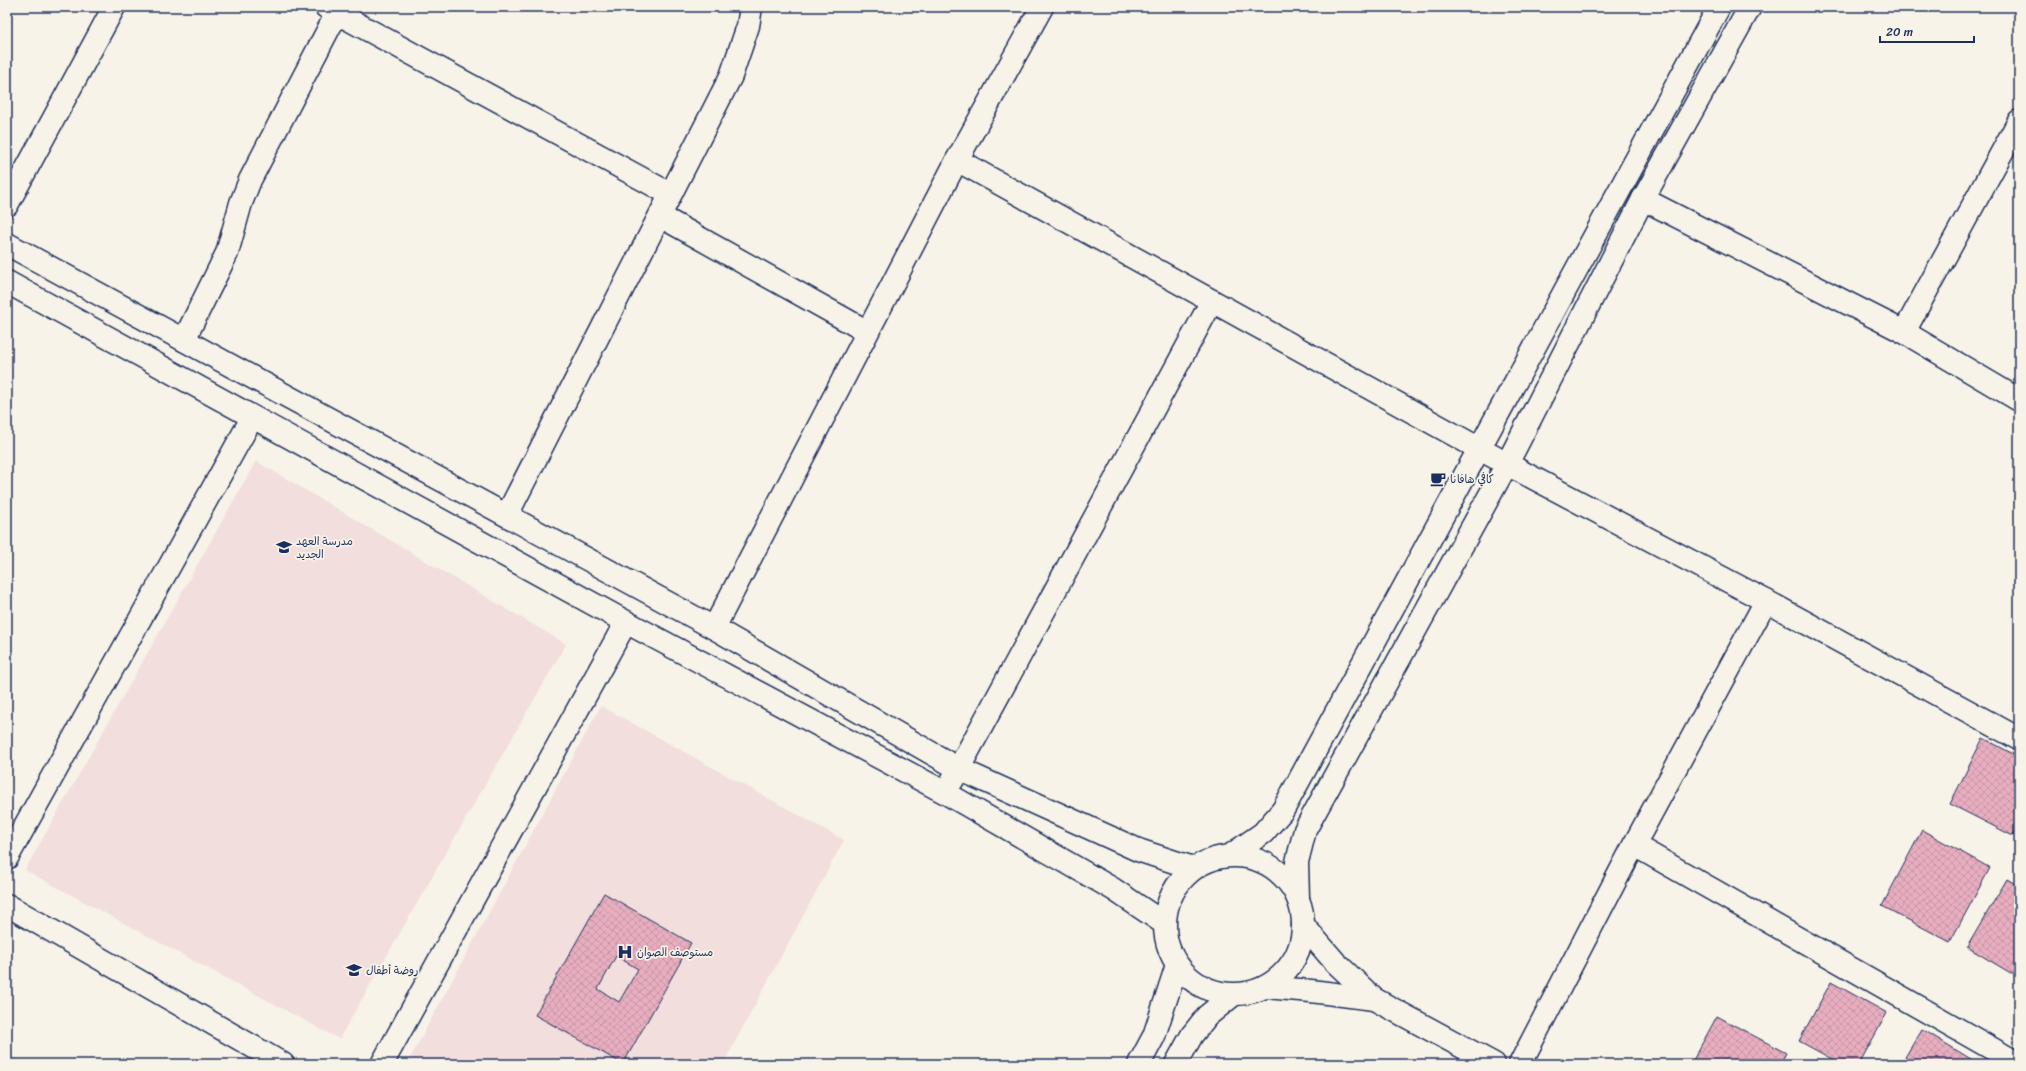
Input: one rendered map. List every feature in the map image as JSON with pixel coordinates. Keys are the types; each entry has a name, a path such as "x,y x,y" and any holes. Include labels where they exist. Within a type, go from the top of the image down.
{"street":[{"path":"7,206 114,7"},
{"path":"507,516 731,76 748,26 751,7"},
{"path":"714,628 866,331 957,160 1042,7"},
{"path":"1162,922 1174,889 1193,868 1231,855 1263,833 1283,810 1478,448 1719,7"},
{"path":"1265,987 1285,972 1299,950 1303,925 1298,898 1297,862 1304,830 1506,464 1643,199 1750,7"},
{"path":"184,340 228,253 241,202 250,180 334,9 670,194"},
{"path":"1904,332 2019,122"},
{"path":"957,160 1506,464 1766,601 2018,737"},
{"path":"1643,199 1904,332 2019,400"},
{"path":"660,216 866,331"},
{"path":"7,244 714,628 959,769 1138,850 1193,868"},
{"path":"7,282 252,418 626,622 944,792 1113,889 1162,922 1177,965 1188,977 1202,986 1217,992 1233,995 1265,987 1374,999"},
{"path":"944,792 959,769 1212,301"},
{"path":"7,858 252,418"},
{"path":"1520,1064 1634,845 1766,601"},
{"path":"382,1064 626,622"},
{"path":"1634,845 2019,1064"},
{"path":"1231,855 1252,857 1272,866 1288,880 1298,898"},
{"path":"7,905 283,1064"},
{"path":"1303,925 1335,962 1374,999 1494,1064"},
{"path":"1139,1064 1154,1036 1177,965"},
{"path":"1176,1064 1192,1035 1207,1016 1233,995"}],"shaded area":[{"path":"256,461 566,644 339,1039 25,870"},
{"name":"مستوصف الصوان","path":"601,706 844,840 723,1064 407,1064"}],"building":[{"path":"1983,738 2019,757 2019,824 2013,836 1950,804"},
{"path":"1922,830 1990,868 1950,942 1882,906"},
{"path":"2007,879 2019,886 2019,978 1967,947"},
{"path":"604,893 691,943 623,1064 535,1015","holes":["616,956 638,969 619,1002 598,989"]},
{"path":"1831,982 1887,1013 1859,1064 1841,1064 1799,1041"},
{"path":"1717,1016 1786,1053 1780,1064 1691,1064"},
{"path":"1922,1029 1979,1064 1901,1064"}],"place":[{"name":"كافي هافانا","path":"1438,479"},
{"name":"مدرسة العهد الجديد","path":"284,547"},
{"name":"مستوصف الصوان","path":"625,952"},
{"name":"روضة أطفال","path":"354,970"}]}
